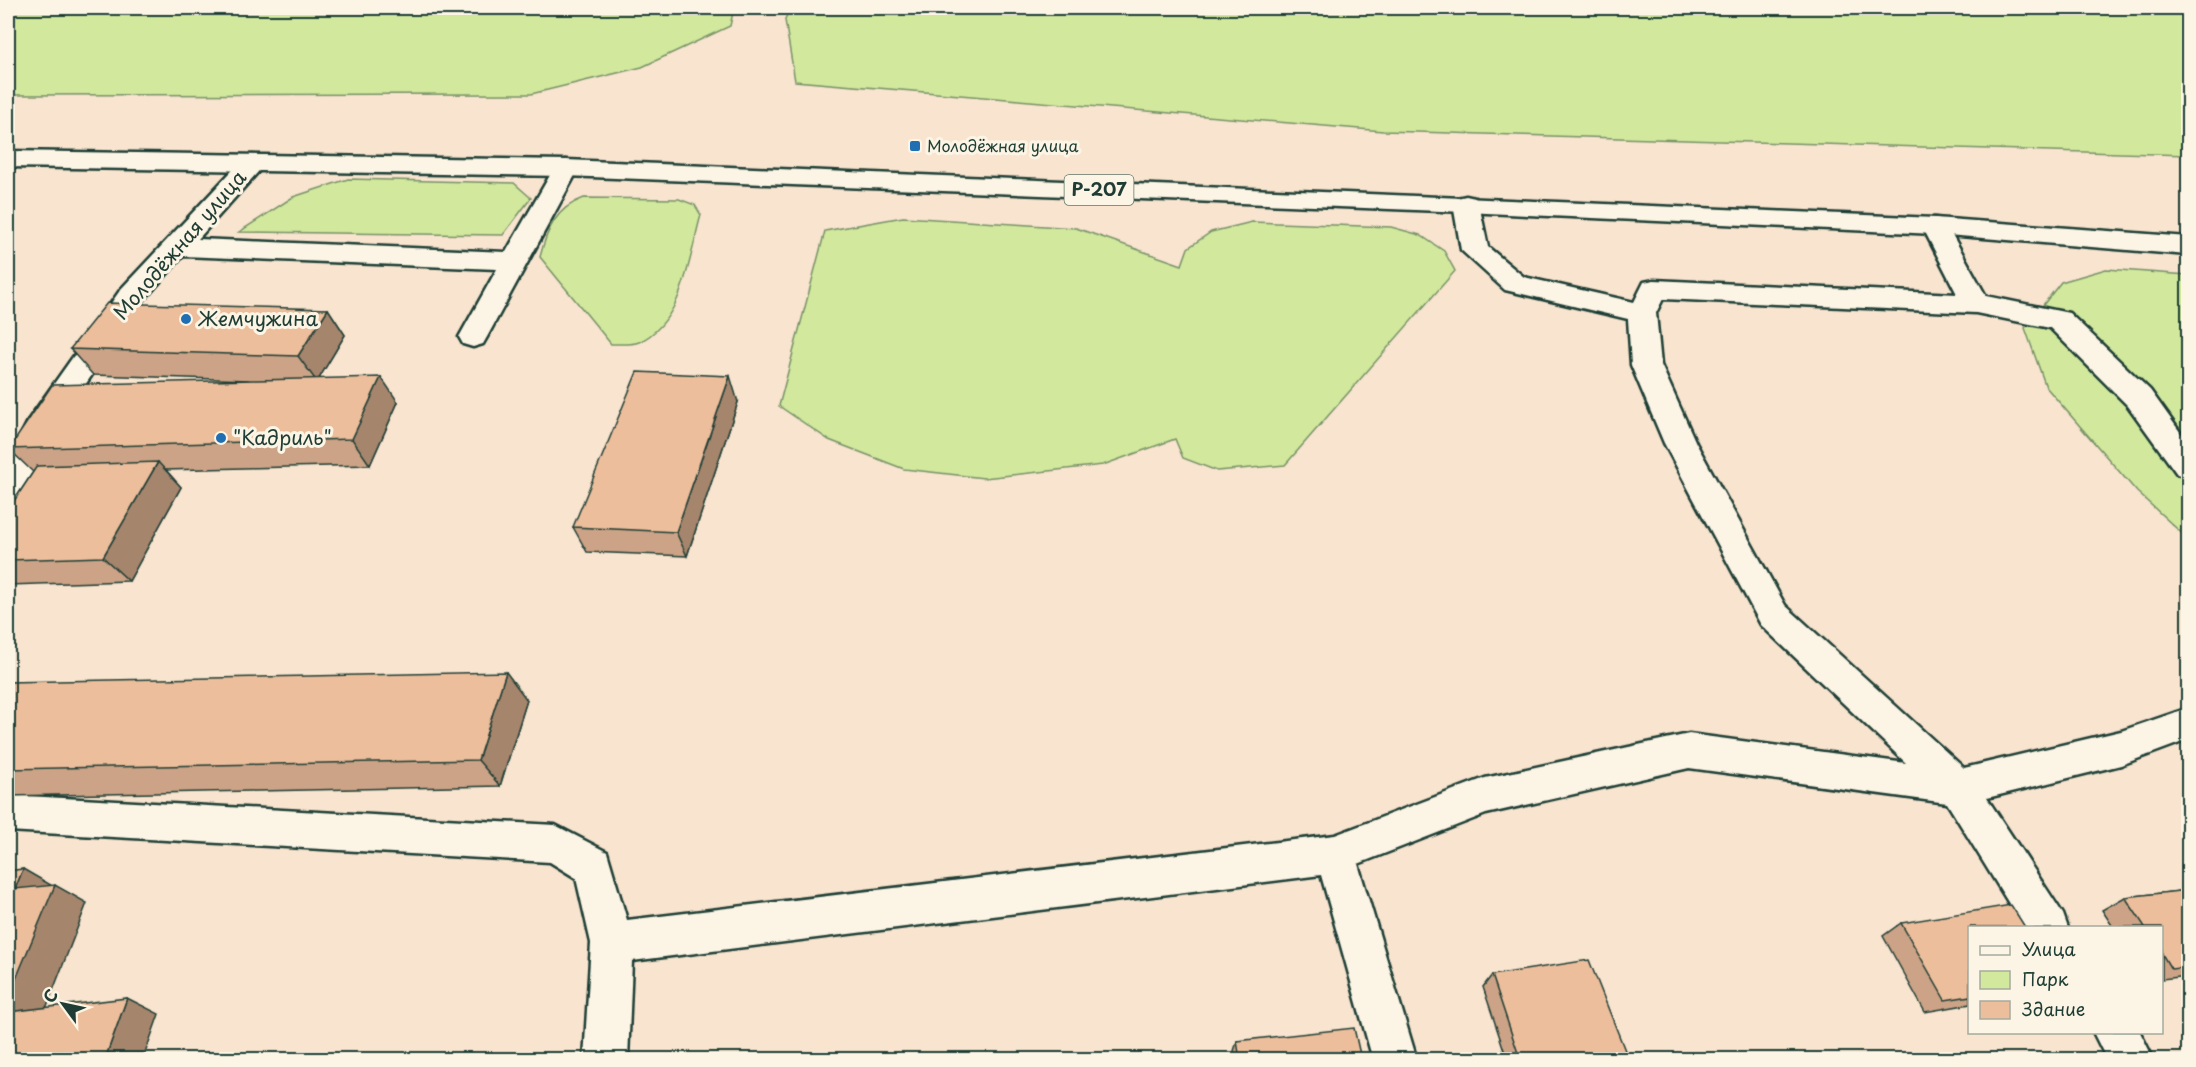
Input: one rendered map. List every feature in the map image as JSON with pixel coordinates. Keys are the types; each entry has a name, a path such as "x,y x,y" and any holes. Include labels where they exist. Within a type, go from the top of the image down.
{"main road":[{"name":"Р-207","path":"8,159 566,168 1466,204 1935,226 2188,246"},
{"name":"Молодёжная улица","path":"8,516 13,474 40,427 124,305 253,163"},
{"path":"473,337 566,168"},
{"path":"1466,204 1475,250 1515,284 1642,313"},
{"path":"1935,226 1976,304"},
{"path":"175,247 515,261"},
{"path":"2047,926 1958,787 1773,615 1680,444 1646,364 1642,313 1654,289 1976,304 2059,320 2139,398 2188,466"},
{"path":"612,943 1335,854 1485,796 1689,751 1958,787 2121,748 2188,724"},
{"path":"8,813 555,844 593,866 612,943 606,1059"},
{"path":"1335,854 1395,1059"},
{"path":"2116,1034 2132,1059"}],"green space":[{"path":"8,8 734,8 730,26 642,67 531,94 8,95"},
{"path":"789,8 2188,8 2188,155 1383,131 795,81 785,20"},
{"path":"348,179 514,183 531,198 503,235 239,232 293,197"},
{"path":"584,198 679,199 695,205 701,215 688,268 675,304 666,319 654,332 639,342 611,344 540,257 554,221 566,207"},
{"path":"903,217 1076,228 1182,265 1188,248 1211,232 1252,222 1391,227 1420,235 1444,251 1455,271 1285,465 1217,471 1183,458 1175,439 1103,465 984,478 904,469 829,440 779,406 825,231"},
{"path":"2106,269 2188,275 2188,539 2137,492 2046,387 2025,328 2061,282"}],"building":[{"path":"107,303 328,309 298,356 70,349"},
{"path":"637,372 730,376 676,532 573,527"},
{"path":"381,377 352,439 9,449 52,385"},
{"path":"158,462 103,557 8,560 8,510 37,466"},
{"path":"506,672 478,760 8,769 8,682"},
{"path":"23,869 15,889 55,885 8,998 8,871"},
{"path":"2188,890 2188,967 2171,969 2163,956 2163,926 2144,926 2125,897"},
{"path":"2011,905 2024,926 1968,926 1968,996 1945,1000 1901,923"},
{"path":"1589,960 1628,1058 1520,1059 1492,975"},
{"path":"127,998 105,1059 8,1059 8,1012"},
{"path":"1354,1028 1361,1059 1240,1059 1237,1041"}],"place":[{"name":"Молодёжная улица","path":"915,146"},
{"name":"Жемчужина","path":"186,319"},
{"name":"\"Кадриль\"","path":"221,438"}]}
